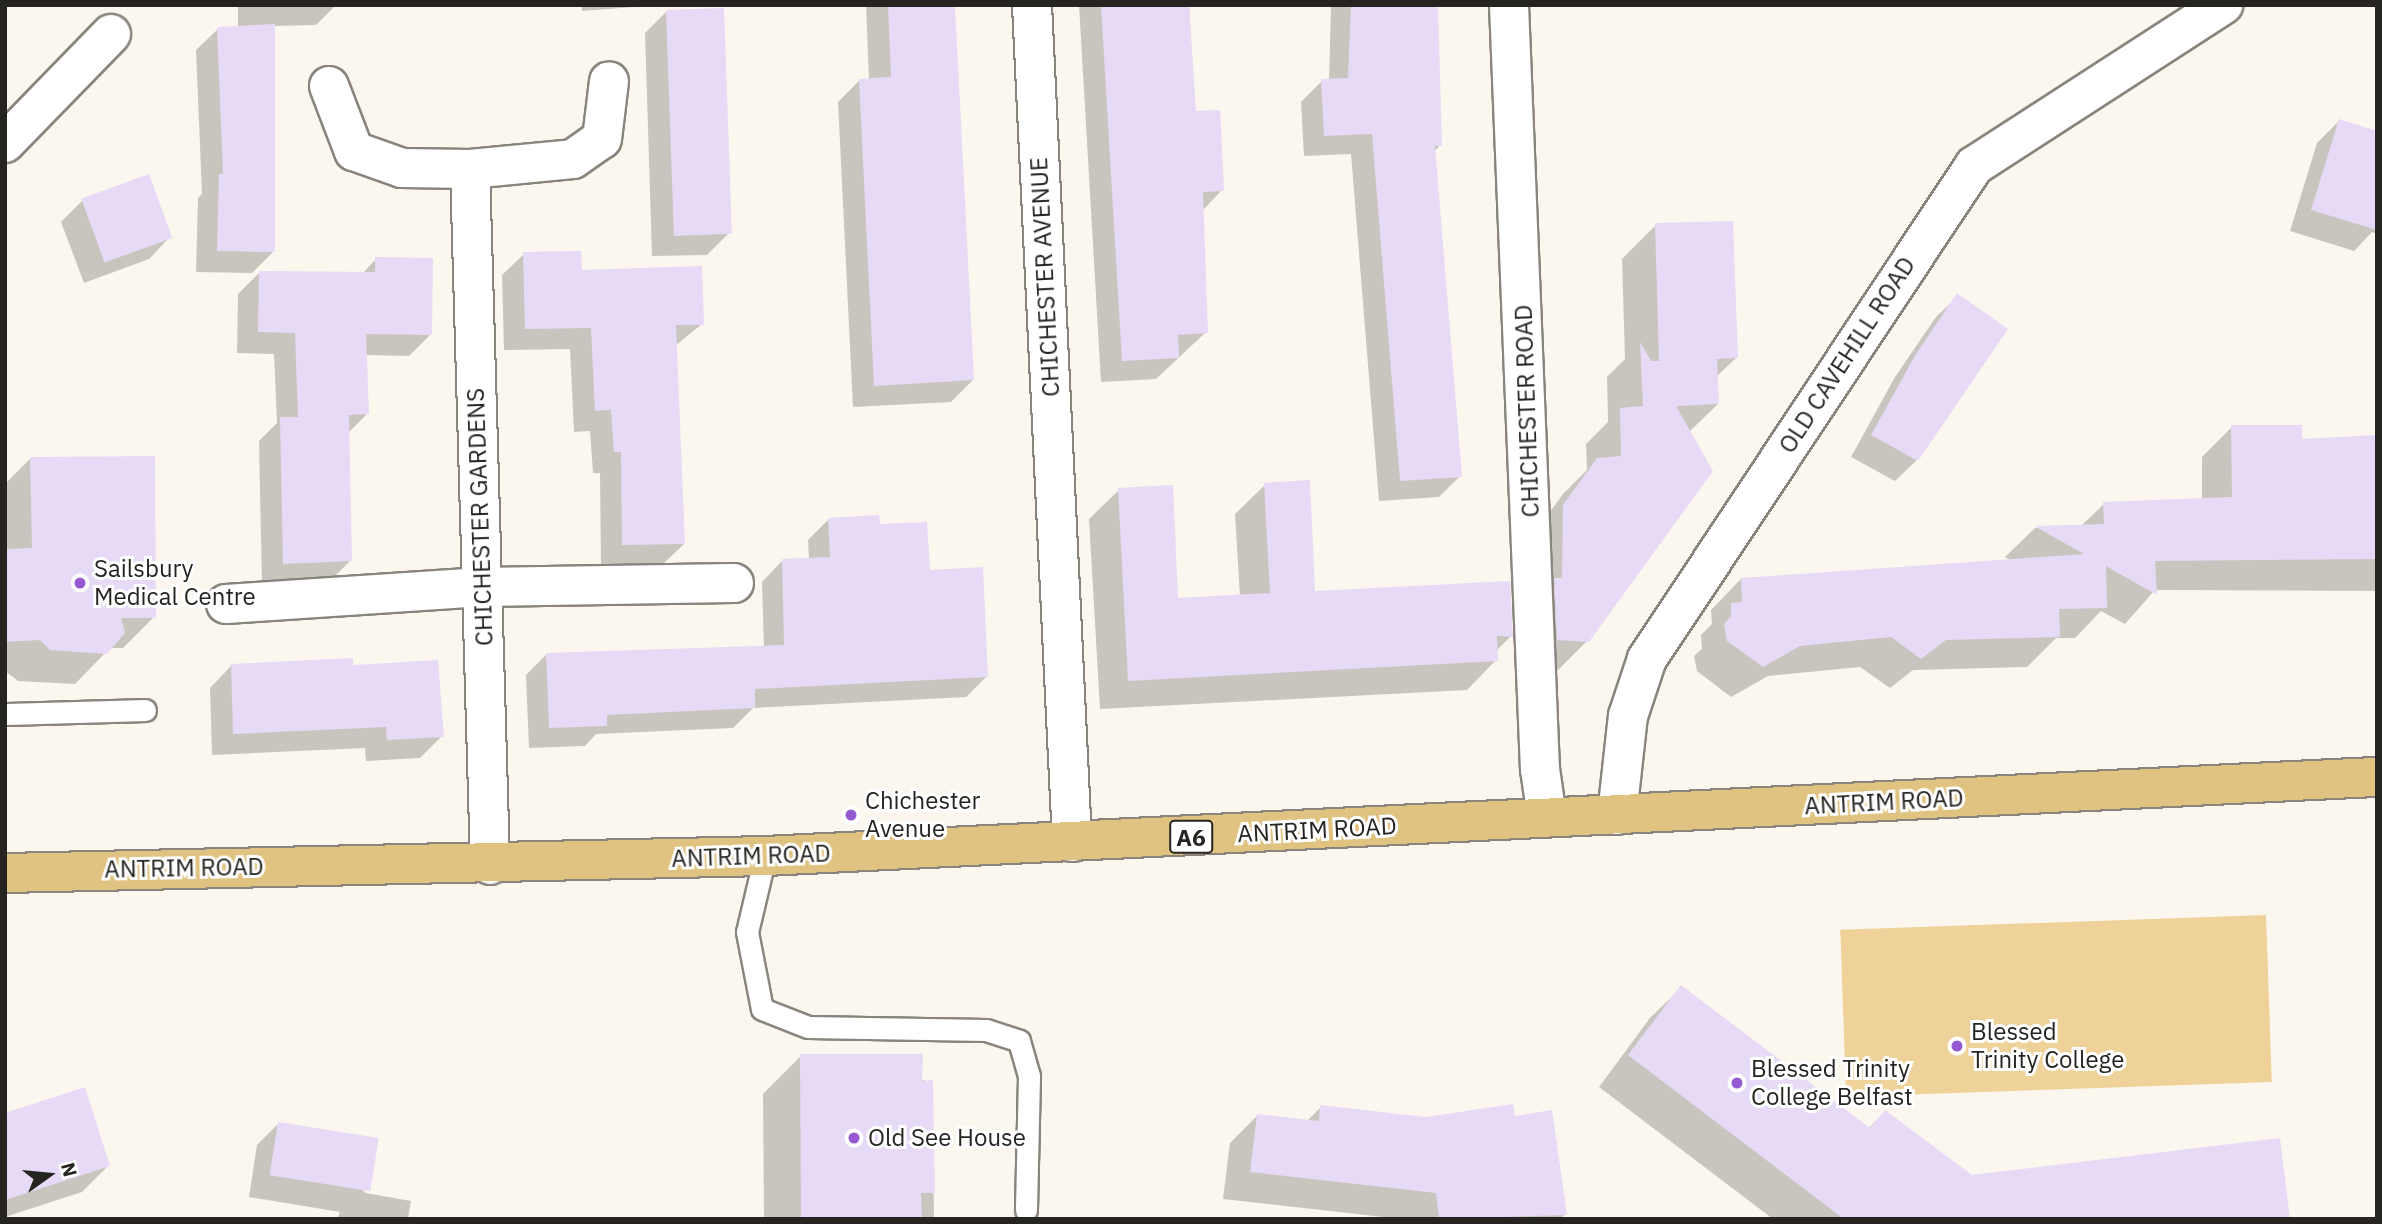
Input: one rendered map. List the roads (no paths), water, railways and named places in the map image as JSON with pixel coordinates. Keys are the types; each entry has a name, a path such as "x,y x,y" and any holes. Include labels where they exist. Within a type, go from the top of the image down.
{"main road":[{"name":"ANTRIM ROAD","path":"5,873 765,856 2377,777"}],"street":[{"name":"CHICHESTER AVENUE","path":"1032,5 1072,842"},
{"name":"CHICHESTER ROAD","path":"1509,5 1540,769 1546,817"},
{"name":"OLD CAVEHILL ROAD","path":"1617,815 1629,716 1647,659 1974,166 2223,5"},
{"path":"5,143 111,34"},
{"path":"329,86 354,151 401,168 470,169 573,159 602,139 609,81"},
{"name":"CHICHESTER GARDENS","path":"470,169 490,864"},
{"path":"226,604 482,587 734,583"}],"lane":[{"path":"5,714 145,710"},
{"path":"765,856 747,932 762,1009 808,1027 986,1030 1019,1041 1029,1076 1026,1210"}],"place":[{"name":"Sailsbury Medical Centre","path":"80,583"},
{"name":"Chichester Avenue","path":"851,815"},
{"name":"Blessed Trinity College","path":"1957,1046"},
{"name":"Blessed Trinity College Belfast","path":"1737,1083"},
{"name":"Old See House","path":"854,1138"}]}
